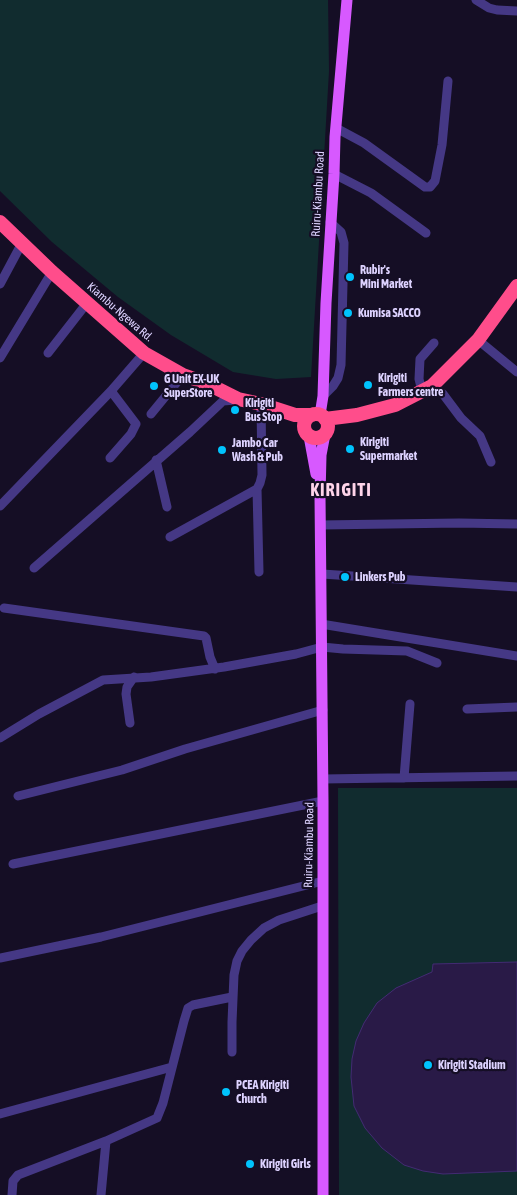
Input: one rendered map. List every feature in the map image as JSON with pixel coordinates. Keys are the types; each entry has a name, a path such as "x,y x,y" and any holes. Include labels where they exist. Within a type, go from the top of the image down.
{"highway":[{"name":"Kiambu-Ngewa Rd.","path":"0,222 52,272 144,353 183,375 206,383 238,399 322,422"},
{"path":"308,434 305,422 322,422 395,406 427,389 478,340 517,286"},
{"path":"265,405 285,420 317,438 322,422"}],"main road":[{"name":"Ruiru-Kiambu Road","path":"323,1195 323,710 320,496 330,222 347,0"},
{"path":"308,434 320,496"}],"street":[{"path":"476,0 489,8 497,10 517,10"},
{"path":"336,128 364,143 425,187 430,187 435,181 442,145 448,81"},
{"path":"334,174 380,199 426,233"},
{"path":"323,393 333,386 338,378 341,365 343,237 341,232 330,222"},
{"path":"0,284 22,243"},
{"path":"0,358 52,272"},
{"path":"326,303 342,291"},
{"path":"48,353 87,303"},
{"path":"478,340 517,372"},
{"path":"434,343 420,359 420,378 427,389 443,394 461,418 480,436 491,462"},
{"path":"0,506 111,391 144,353"},
{"path":"151,414 183,375"},
{"path":"110,458 131,434 136,424 111,391"},
{"path":"34,568 223,401 238,399"},
{"path":"259,572 257,489 262,475 265,405"},
{"path":"156,460 167,507"},
{"path":"170,537 257,489"},
{"path":"321,525 517,524"},
{"path":"322,574 517,587"},
{"path":"4,608 204,636 215,668"},
{"path":"322,624 517,656"},
{"path":"0,738 39,714 103,680 215,668 296,654 322,647 407,651 437,662"},
{"path":"130,723 126,694 127,686 134,677"},
{"path":"404,778 410,704"},
{"path":"467,709 517,707"},
{"path":"18,796 122,770 185,749 323,710"},
{"path":"323,779 517,776"},
{"path":"13,864 323,801"},
{"path":"0,958 101,937 323,881"},
{"path":"232,1052 232,998 237,962 251,940 264,928 279,920 322,906"},
{"path":"12,1195 13,1181 18,1175 106,1141 157,1118 163,1104 188,1008 193,1005 232,998"},
{"path":"0,1114 172,1067"},
{"path":"102,1195 106,1141"}],"green space":[{"path":"0,0 328,0 329,71 311,377 276,379 233,372 171,335 118,297 52,242 0,191"},
{"name":"Kirigiti Stadium","path":"338,788 517,788 517,1195 339,1195"}],"building":[{"name":"Kirigiti Stadium","path":"517,962 517,1171 443,1174 423,1171 404,1165 382,1148 365,1128 354,1106 351,1077 352,1059 356,1041 364,1023 377,1003 396,988 432,972 433,964"}],"place":[{"name":"Rubir's Mini Market","path":"350,277"},
{"name":"Kumisa SACCO","path":"348,313"},
{"name":"Kirigiti Farmers centre","path":"368,385"},
{"name":"G Unit EX-UK SuperStore","path":"154,386"},
{"name":"Kirigiti Bus Stop","path":"235,410"},
{"name":"Kirigiti Supermarket","path":"350,449"},
{"name":"Jambo Car Wash & Pub","path":"222,450"},
{"name":"Linkers Pub","path":"345,577"},
{"name":"Kirigiti Stadium","path":"428,1065"},
{"name":"PCEA Kirigiti Church","path":"226,1092"},
{"name":"Kirigiti Girls","path":"250,1164"}],"district":[{"name":"KIRIGITI","path":"341,490"}]}
